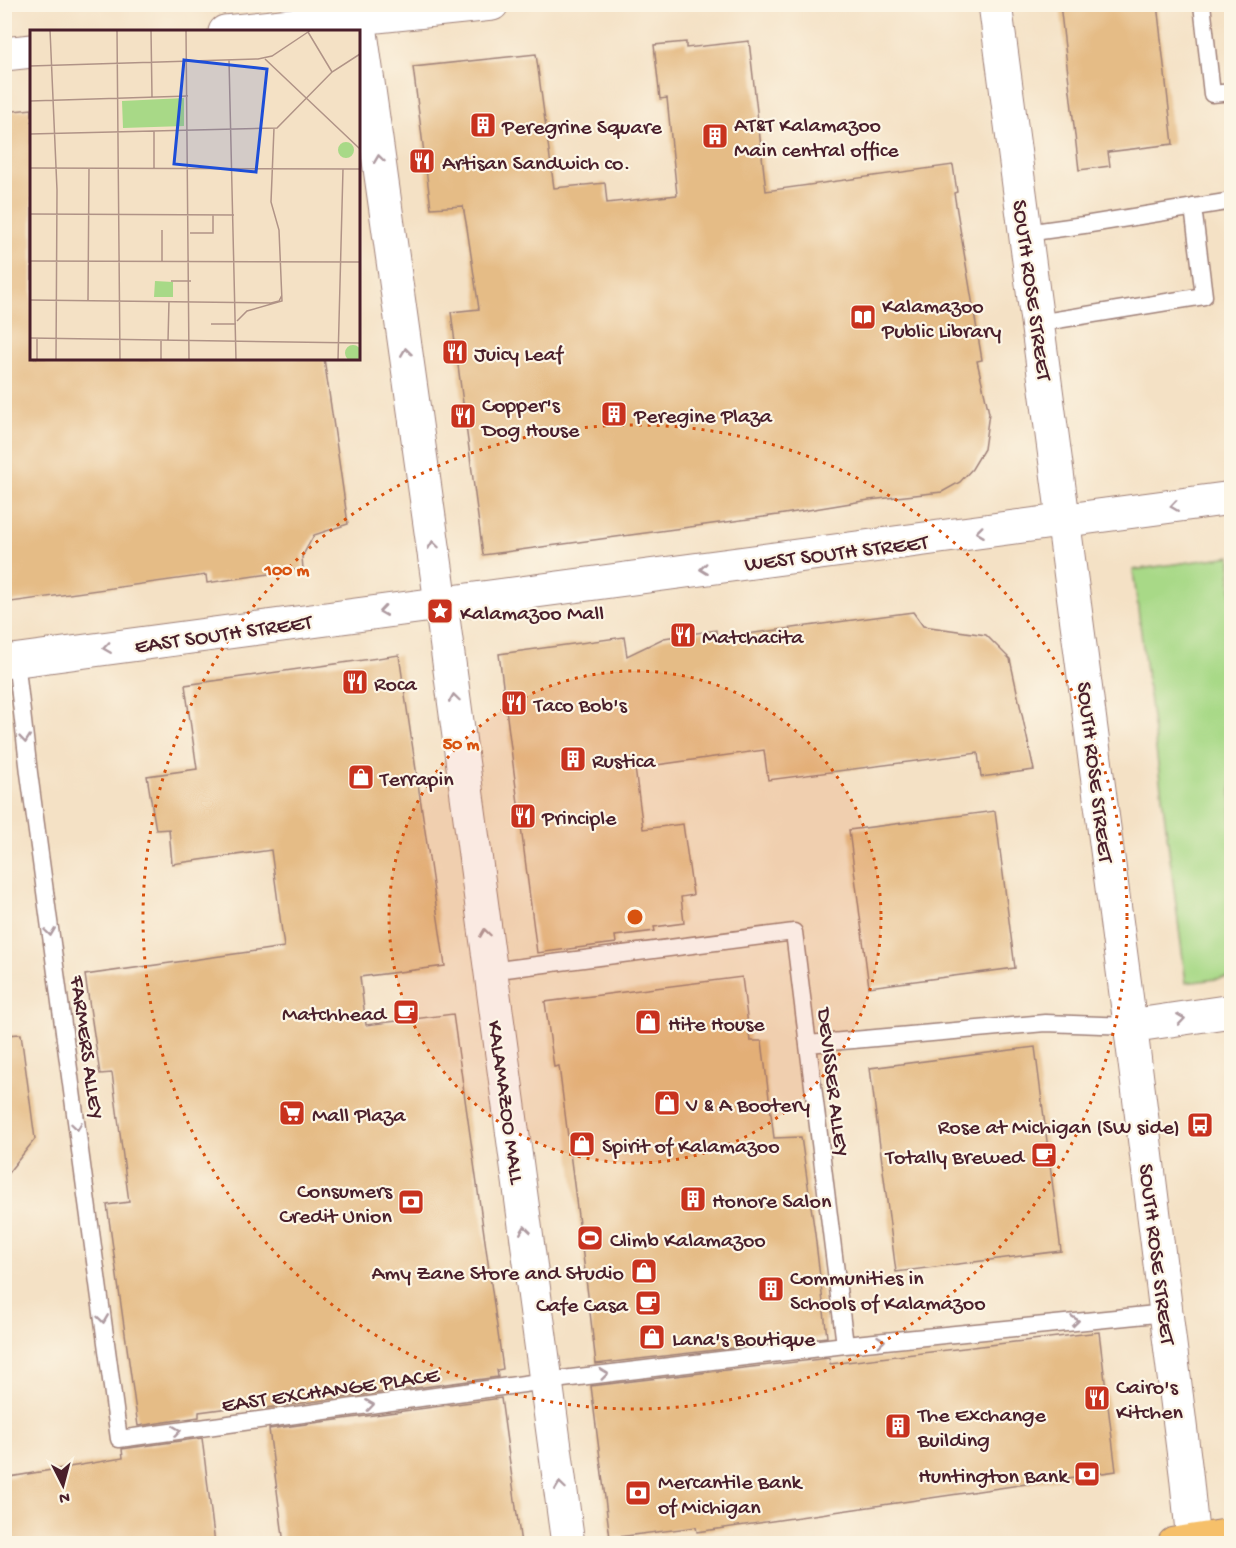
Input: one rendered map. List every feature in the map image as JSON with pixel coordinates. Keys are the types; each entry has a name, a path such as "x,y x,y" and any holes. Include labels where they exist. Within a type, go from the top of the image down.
{"main road":[{"path":"1187,1543 1232,1535"}],"street":[{"path":"238,30 358,11 492,4"},
{"name":"SOUTH ROSE STREET","path":"995,4 1065,521 1166,1312 1186,1473 1187,1543"},
{"name":"KALAMAZOO MALL","path":"358,11 441,603 568,1544"},
{"path":"4,54 30,51"},
{"name":"WEST SOUTH STREET","path":"441,603 1232,498"},
{"name":"EAST SOUTH STREET","path":"10,661 441,603"},
{"path":"1130,1026 1232,1011"}],"lane":[{"path":"1202,4 1212,94 1232,92"},
{"path":"1026,233 1232,201"},
{"path":"1038,322 1204,296 1193,207"},
{"name":"FARMERS ALLEY","path":"10,661 29,774 119,1439"},
{"name":"DEVISSER ALLEY","path":"490,971 794,932 845,1345"},
{"path":"808,1044 1045,1023 1130,1026"},
{"name":"EAST EXCHANGE PLACE","path":"119,1439 546,1381 845,1345 1166,1312"}],"green space":[{"path":"1231,556 1231,977 1186,983 1133,570"}],"building":[{"path":"1060,4 1090,4 1091,10 1135,4 1157,4 1173,144 1108,152 1110,166 1079,170"},
{"path":"749,41 766,191 953,165 957,192 954,193 982,360 977,361 989,413 984,449 972,469 960,482 942,492 869,500 778,515 483,555 451,312 479,309 463,206 431,208 413,67 536,54 554,188 605,183 607,203 677,195 667,98 660,99 654,45 686,42 686,48"},
{"path":"30,109 30,360 324,360 348,524 314,535 302,557 303,569 207,583 206,575 4,603 4,112"},
{"path":"913,612 923,626 986,635 1010,659 1034,770 981,777 978,753 768,780 764,750 635,768 643,829 683,824 693,895 681,897 684,923 654,927 655,931 615,936 616,943 537,953 499,654 624,637 627,656 664,638 716,630 717,638"},
{"path":"399,655 445,966 360,977 366,1025 453,1014 503,1369 497,1370 498,1377 266,1408 266,1403 199,1412 199,1417 138,1426 107,1205 129,1202 112,1073 100,1074 85,975 284,947 271,850 172,864 169,829 156,830 147,776 197,769 185,685"},
{"path":"995,811 1015,968 869,987 849,830"},
{"path":"742,977 750,1041 762,1041 774,1138 801,1137 827,1337 596,1364 559,1066 554,1067 545,1002"},
{"path":"21,1034 35,1139 4,1178 4,1035"},
{"path":"1035,1047 1061,1251 896,1272 870,1068"},
{"name":"The Exchange Building","path":"1099,1332 1116,1471 697,1532 696,1527 610,1538 591,1386 829,1358 830,1364"},
{"path":"501,1398 521,1544 284,1544 269,1429"},
{"path":"202,1438 215,1544 4,1544 4,1478 123,1458 122,1449"}],"place":[{"name":"Peregrine Square","path":"483,125"},
{"name":"AT&T Kalamazoo Main central office","path":"715,136"},
{"name":"Artisan Sandwich co.","path":"422,161"},
{"name":"Kalamazoo Public Library","path":"863,317"},
{"name":"Juicy Leaf","path":"455,352"},
{"name":"Peregine Plaza","path":"614,414"},
{"name":"Copper's Dog House","path":"463,416"},
{"name":"Kalamazoo Mall","path":"440,611"},
{"name":"Matchacita","path":"683,635"},
{"name":"Roca","path":"355,682"},
{"name":"Taco Bob's","path":"514,703"},
{"name":"Rustica","path":"573,759"},
{"name":"Terrapin","path":"361,777"},
{"name":"Principle","path":"523,816"},
{"name":"Matchhead","path":"406,1012"},
{"name":"Hite House","path":"648,1022"},
{"name":"V & A Bootery","path":"667,1103"},
{"name":"Mall Plaza","path":"292,1113"},
{"name":"Rose at Michigan (SW side)","path":"1200,1125"},
{"name":"Spirit of Kalamazoo","path":"582,1144"},
{"name":"Totally Brewed","path":"1044,1155"},
{"name":"Honore Salon","path":"693,1199"},
{"name":"Consumers Credit Union","path":"411,1202"},
{"name":"Climb Kalamazoo","path":"590,1238"},
{"name":"Amy Zane Store and Studio","path":"644,1271"},
{"name":"Communities in Schools of Kalamazoo","path":"771,1289"},
{"name":"Cafe Casa","path":"648,1303"},
{"name":"Lana's Boutique","path":"652,1337"},
{"name":"Cairo's Kitchen","path":"1097,1398"},
{"name":"The Exchange Building","path":"898,1426"},
{"name":"Huntington Bank","path":"1087,1474"},
{"name":"Mercantile Bank of Michigan","path":"638,1493"}]}
